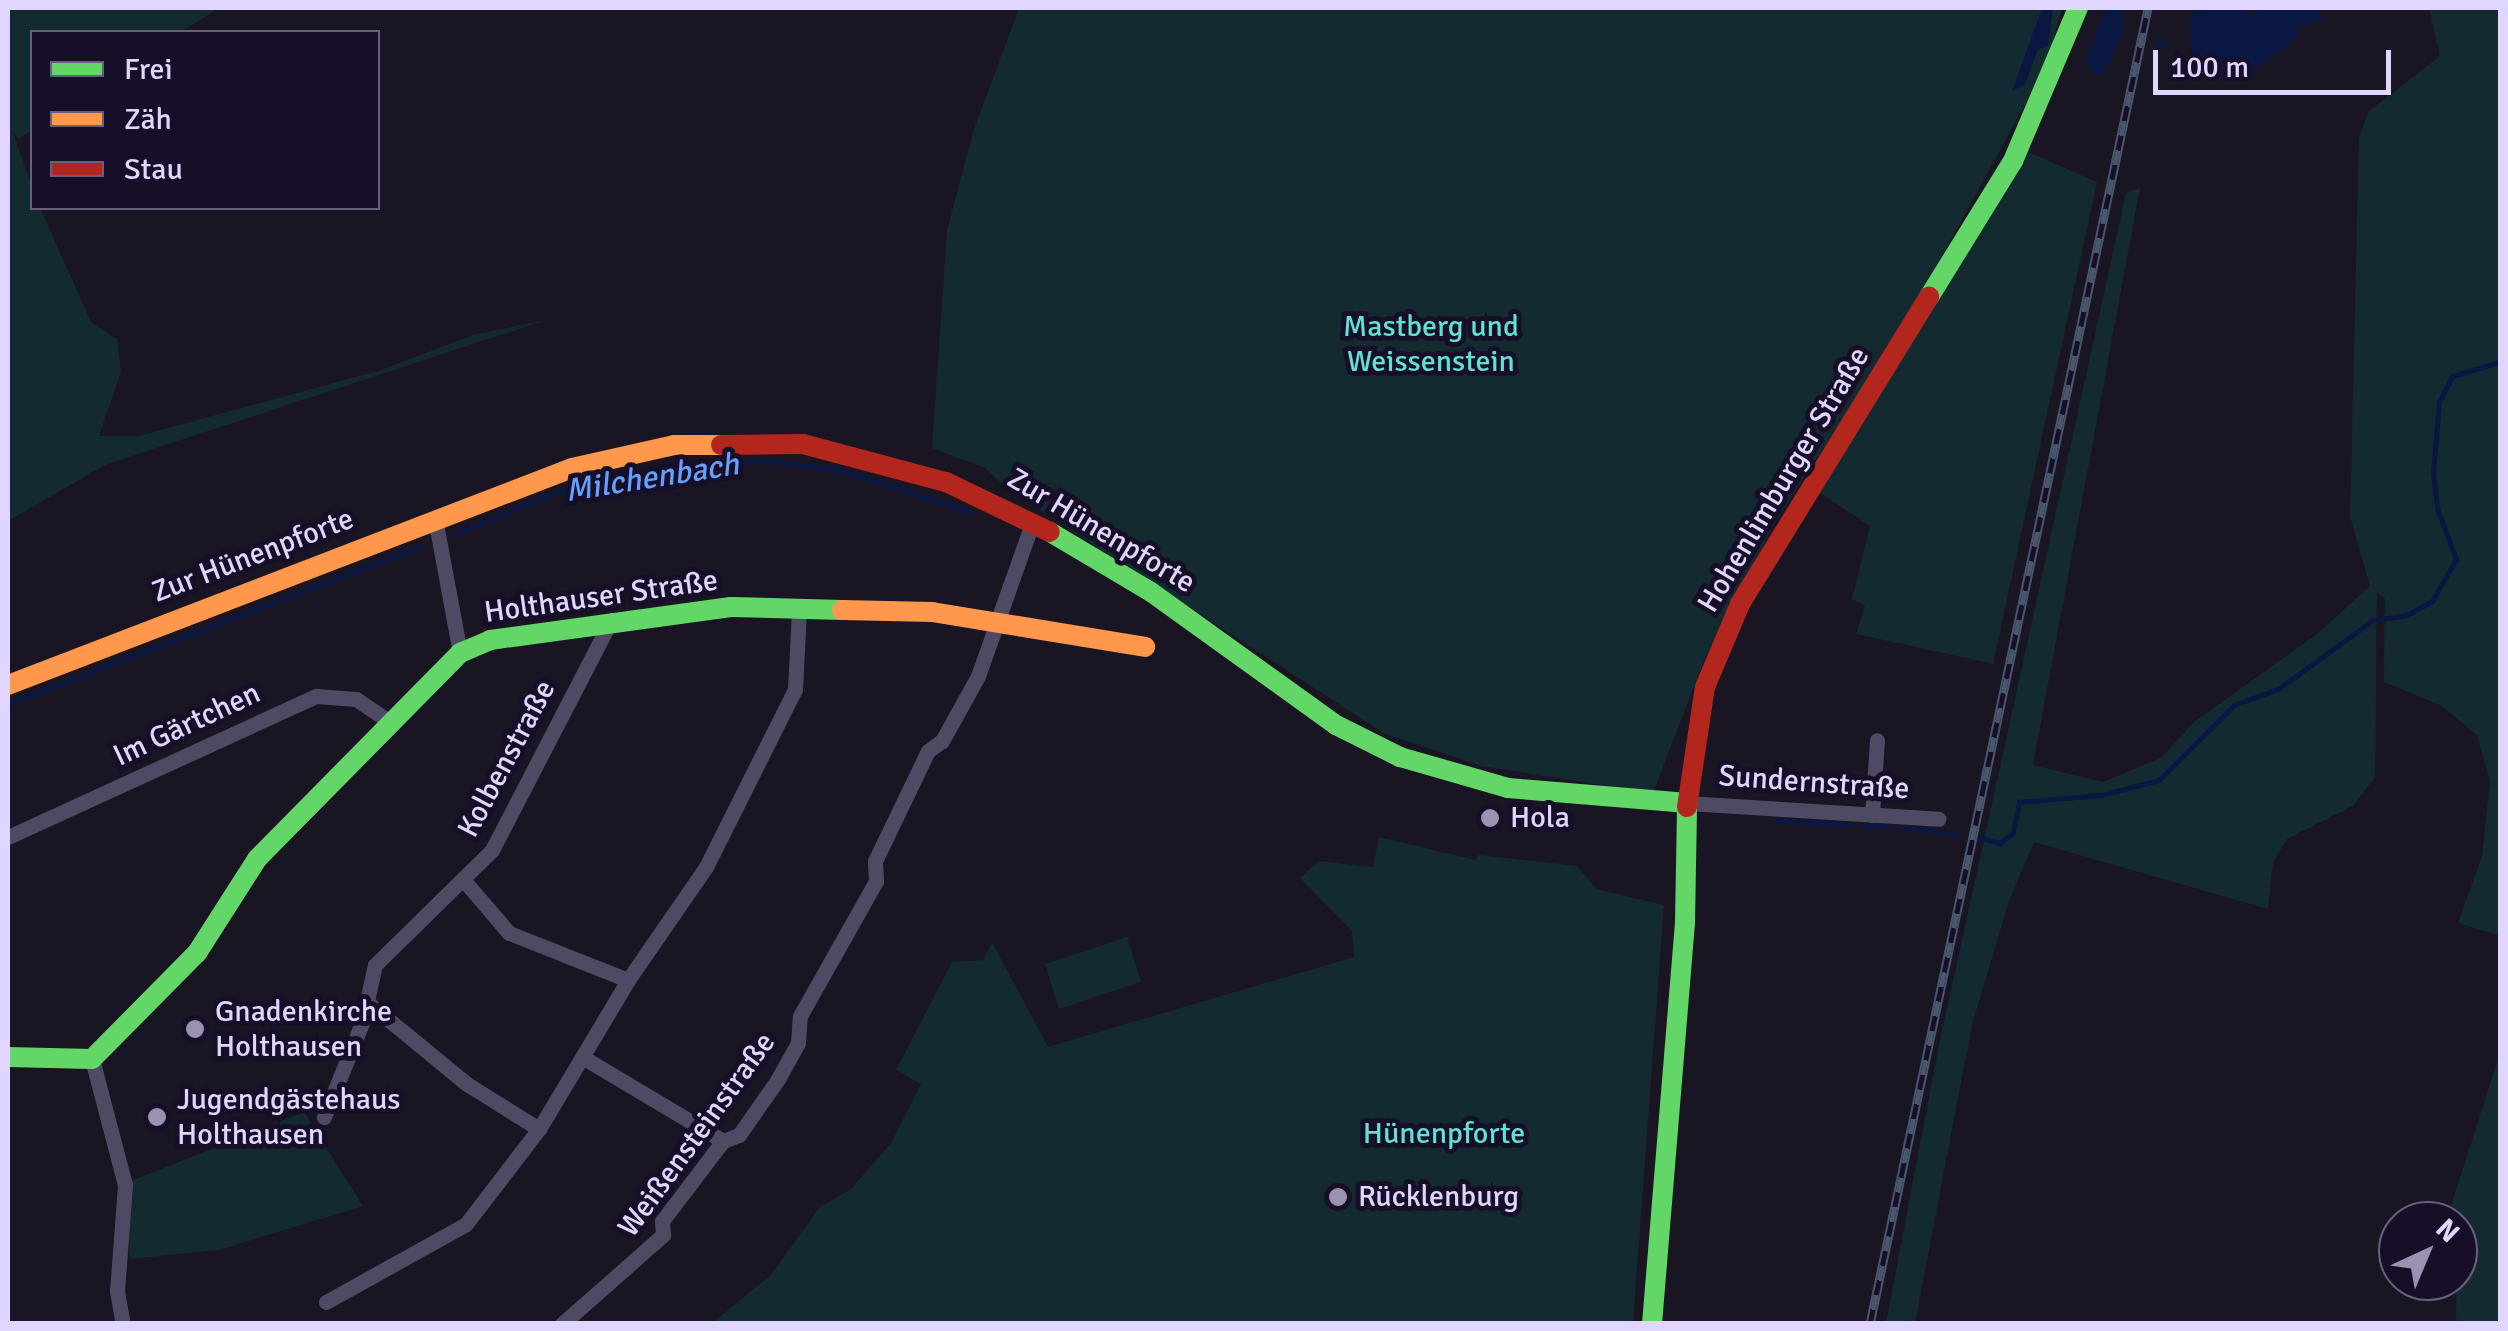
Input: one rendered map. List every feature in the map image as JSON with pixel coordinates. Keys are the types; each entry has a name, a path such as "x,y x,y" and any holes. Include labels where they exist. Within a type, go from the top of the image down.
{"main road":[{"name":"Hohenlimburger Straße","path":"1652,1324 1685,923 1687,803 1705,688 1740,604 2013,161 2078,8"},
{"name":"Zur Hünenpforte","path":"8,684 572,468 712,442 803,444 946,482 1033,521 1151,592 1368,744 1440,772 1508,788 1687,803"},
{"name":"Holthauser Straße","path":"92,1059 197,953 257,858 460,653 490,640 611,620 731,608 1000,618 1144,647"},
{"path":"8,1057 92,1059"}],"street":[{"path":"434,518 460,653"},
{"name":"Weißensteinstraße","path":"562,1324 662,1235 662,1221 723,1141 738,1135 798,1043 800,1016 841,936 856,924 876,882 875,861 928,751 942,740 978,676 1033,521"},
{"path":"326,1302 466,1224 539,1129 628,980 706,867 795,689 800,609"},
{"name":"Kolbenstraße","path":"324,1117 367,1002 375,965 466,882 492,850 611,620"},
{"name":"Im Gärtchen","path":"8,837 316,696 356,700 390,722"},
{"path":"1872,814 1878,740"},
{"name":"Sundernstraße","path":"1687,803 1938,819"},
{"path":"466,882 509,933 628,980"},
{"path":"367,1002 467,1084 539,1129"},
{"path":"584,1058 723,1141"},
{"path":"92,1059 125,1185 118,1291 123,1324"}],"green space":[{"path":"8,8 219,8 184,30 30,30 30,131 18,139 12,130 30,180 30,210 41,210 91,322 117,339 121,371 99,436 139,436 381,370 476,334 546,320 105,465 8,521"},
{"name":"Mastberg und Weissenstein","path":"1019,8 2062,8 2046,66 1907,320 1774,524 1705,658 1653,793 1481,766 1385,734 1009,490 985,468 932,448 947,230 974,129"},
{"path":"2429,8 2500,8 2500,936 2458,923 2482,856 2490,781 2477,735 2442,706 2384,682 2385,599 2377,592 2375,777 2353,806 2287,839 2273,862 2268,909 2034,842 2009,901 1972,1025 1915,1323 1886,1323 1939,1045 2126,193 2140,188 2033,765 2103,782 2161,758 2194,722 2317,634 2370,586 2350,517 2359,138 2368,112 2440,56"},
{"path":"2021,149 2097,182 1993,664 1856,634 1865,606 1852,599 1870,526 1811,487"},
{"name":"Hünenpforte","path":"1379,837 1476,860 1478,855 1577,866 1596,889 1664,905 1633,1323 712,1323 770,1276 820,1207 851,1189 891,1143 921,1084 896,1070 952,962 983,960 992,942 1048,1047 1354,957 1352,931 1300,878 1319,861 1373,867"},
{"path":"1127,937 1141,982 1059,1009 1045,964"},
{"path":"2500,1053 2500,1323 2456,1323 2456,1301 2478,1301 2478,1201 2452,1201"},
{"path":"304,1112 363,1206 219,1250 130,1259 126,1183"}],"water":[{"path":"2042,8 2053,8 2048,46 2038,49 2025,85 2012,91"},
{"path":"2106,8 2122,8 2123,32 2104,74 2094,75 2085,60"},
{"path":"2195,8 2246,8 2251,15 2262,8 2319,8 2323,20 2299,27 2295,41 2237,81 2194,65 2189,27"}],"waterway":[{"path":"2156,42 2167,43"},
{"path":"1980,838 2000,843 2013,833 2019,802 2101,795 2159,780 2234,705 2278,689 2373,620 2407,615 2432,601 2456,559 2437,508 2433,472 2439,402 2452,376 2500,362"},
{"name":"Milchenbach","path":"454,534 558,492 711,463 772,461 839,470 971,512"},
{"name":"Milchenbach","path":"8,704 422,546"},
{"path":"1774,820 1850,825"},
{"path":"1862,826 1887,826"},
{"path":"1903,827 1955,834"}],"railway":[{"path":"1870,1324 2148,8"}],"traffic: fast":[{"path":"1929,297 2013,161 2078,8"},
{"path":"1050,532 1151,592 1336,725 1400,757 1508,788 1687,803"},
{"path":"8,1057 92,1059 197,953 257,859 460,653 490,640 731,607 842,610"},
{"path":"1652,1324 1685,923 1687,807"}],"traffic: slow":[{"path":"8,685 572,468 674,445 721,445"},
{"path":"842,610 932,612 1145,647"}],"traffic: jam":[{"path":"1687,807 1705,687 1740,604 1929,297"},
{"path":"721,445 803,444 946,482 1050,532"}],"place":[{"name":"Hola","path":"1490,818"},
{"name":"Gnadenkirche Holthausen","path":"195,1029"},
{"name":"Jugendgästehaus Holthausen","path":"157,1117"},
{"name":"Rücklenburg","path":"1338,1197"}]}
